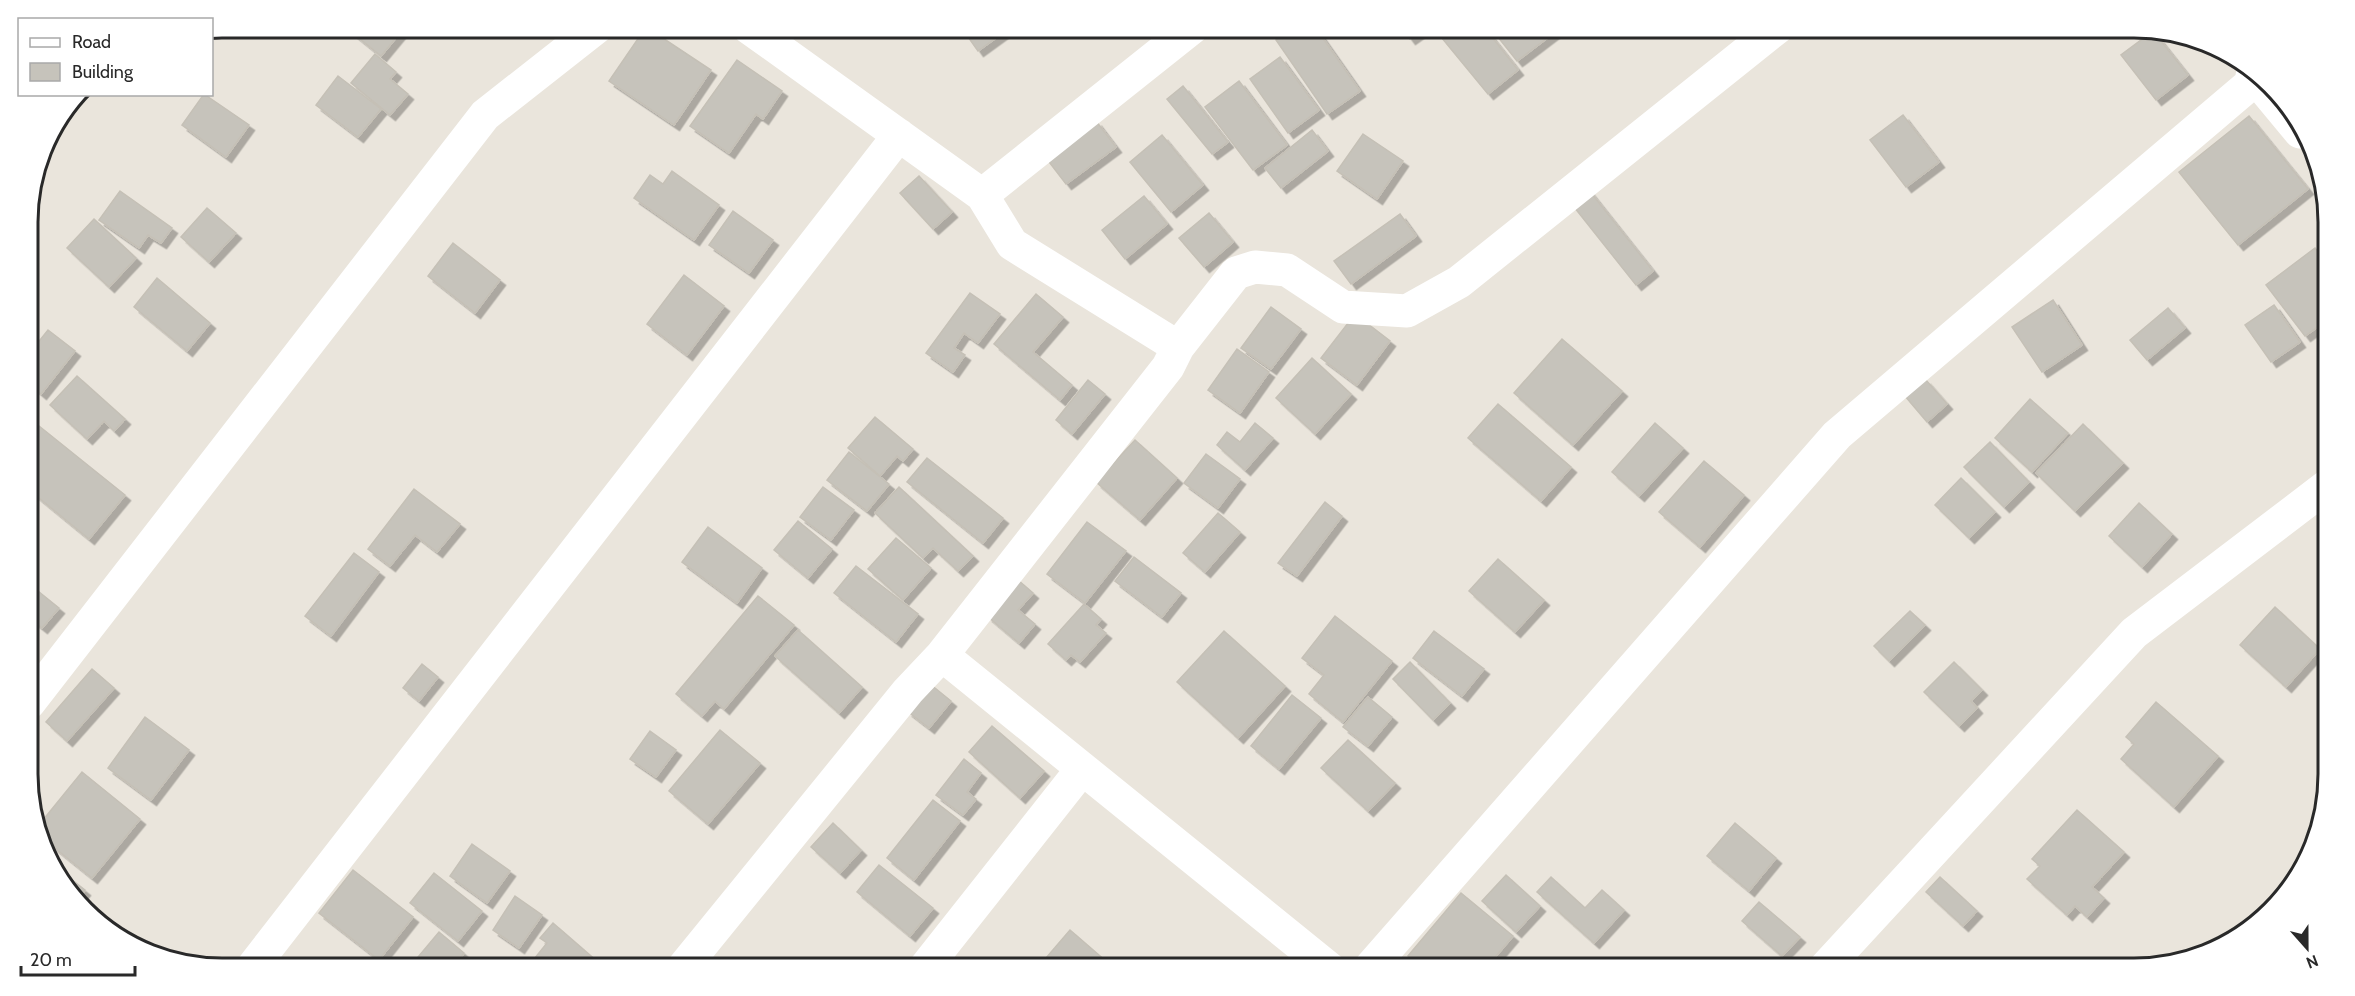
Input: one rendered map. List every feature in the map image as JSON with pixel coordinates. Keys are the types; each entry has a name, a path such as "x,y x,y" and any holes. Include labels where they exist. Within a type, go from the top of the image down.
{"street":[{"path":"982,195 1180,37"},
{"path":"690,959 908,691 942,656 1168,367 1178,347 1236,273 1255,267 1287,270 1343,308 1407,311 1459,282 1765,37"},
{"path":"37,691 485,115 583,38"},
{"path":"763,38 982,195 1012,244 1178,347"},
{"path":"1379,958 1837,435 2251,81"},
{"path":"258,959 898,135"},
{"path":"1834,958 2134,633 2318,493"},
{"path":"942,656 1317,958"},
{"path":"932,959 1083,769"}],"building":[{"path":"1280,37 1322,37 1360,91 1327,114 1276,40"},
{"path":"1492,37 1518,70 1488,94 1442,38"},
{"path":"1498,37 1548,37 1517,61"},
{"path":"359,38 396,38 381,56"},
{"path":"639,38 662,38 711,70 674,125 609,81"},
{"path":"969,38 996,38 978,51"},
{"path":"2144,38 2160,39 2188,75 2156,100 2121,55"},
{"path":"375,54 396,72 390,79 408,94 390,115 351,83"},
{"path":"1280,57 1319,110 1288,133 1250,79"},
{"path":"737,60 782,91 763,119 756,114 729,153 690,126"},
{"path":"338,76 381,109 358,137 316,105"},
{"path":"1239,81 1287,145 1253,170 1205,107"},
{"path":"1183,86 1228,142 1212,154 1167,99"},
{"path":"203,96 207,96 249,125 226,157 182,125"},
{"path":"1903,115 1939,162 1906,187 1870,140"},
{"path":"2249,116 2308,189 2238,245 2179,172"},
{"path":"1096,121 1116,147 1066,184 1046,158"},
{"path":"1312,130 1328,151 1281,188 1265,168"},
{"path":"1363,134 1403,161 1377,199 1337,171"},
{"path":"1162,135 1203,185 1171,212 1130,162"},
{"path":"672,171 719,205 694,240 634,198 650,175 663,184"},
{"path":"919,176 952,212 933,229 900,193"},
{"path":"1588,189 1653,271 1636,285 1571,203"},
{"path":"120,191 172,228 161,243 148,235 139,248 99,220"},
{"path":"1144,196 1167,224 1125,259 1102,230"},
{"path":"207,208 236,233 209,262 181,237"},
{"path":"733,211 773,240 749,273 709,245"},
{"path":"1209,213 1233,242 1204,267 1179,238"},
{"path":"1400,214 1416,236 1351,284 1334,261"},
{"path":"94,219 136,258 109,287 67,248"},
{"path":"453,243 500,280 475,313 428,276"},
{"path":"2315,248 2318,252 2318,327 2305,336 2266,285"},
{"path":"684,275 724,306 687,355 647,324"},
{"path":"157,278 210,323 187,351 134,307"},
{"path":"970,293 1000,314 978,343 964,333 954,348 965,355 953,372 926,353"},
{"path":"1036,294 1063,317 1033,352 1072,385 1060,400 994,344"},
{"path":"2053,300 2082,345 2042,372 2012,327"},
{"path":"2274,305 2300,342 2271,362 2245,325"},
{"path":"1271,307 1301,329 1271,369 1241,348"},
{"path":"2168,308 2185,328 2147,360 2130,340"},
{"path":"1355,314 1390,341 1357,385 1321,358"},
{"path":"48,330 75,351 41,394 38,391 38,343"},
{"path":"1562,339 1622,391 1573,445 1514,393"},
{"path":"1237,349 1269,372 1240,413 1208,390"},
{"path":"1312,358 1351,394 1315,434 1276,398"},
{"path":"77,376 125,419 114,431 104,421 87,439 50,405"},
{"path":"1925,379 1947,404 1927,422 1905,396"},
{"path":"1088,380 1105,394 1072,434 1056,420"},
{"path":"2030,399 2068,433 2032,472 1995,438"},
{"path":"1498,404 1571,467 1541,501 1468,438"},
{"path":"875,417 913,449 903,461 897,456 880,476 848,448"},
{"path":"1255,423 1273,438 1245,470 1217,445 1227,432 1240,442"},
{"path":"1655,423 1683,448 1639,496 1612,472"},
{"path":"2083,424 2123,463 2075,511 2036,473"},
{"path":"39,426 125,495 89,539 37,497"},
{"path":"1135,440 1177,478 1140,520 1096,482"},
{"path":"1990,442 2029,482 2004,507 1964,467"},
{"path":"849,452 889,484 867,511 827,480"},
{"path":"1206,454 1240,479 1218,508 1184,483"},
{"path":"927,458 1003,518 983,543 907,482"},
{"path":"1704,461 1744,495 1700,547 1659,512"},
{"path":"1961,478 1995,512 1969,538 1935,505"},
{"path":"823,487 854,510 831,540 800,517"},
{"path":"899,487 973,556 958,571 933,548 923,558 875,513"},
{"path":"414,489 460,524 437,552 415,535 390,566 368,549"},
{"path":"1325,502 1342,516 1297,576 1278,563"},
{"path":"2139,503 2172,534 2142,567 2109,536"},
{"path":"1218,513 1240,532 1205,572 1183,553"},
{"path":"798,521 832,549 808,578 774,550"},
{"path":"1087,522 1126,551 1085,603 1047,574"},
{"path":"708,527 762,568 737,603 682,562"},
{"path":"896,538 931,568 903,600 868,569"},
{"path":"354,553 379,572 331,636 305,616"},
{"path":"1134,557 1181,593 1162,617 1115,581"},
{"path":"1498,559 1544,600 1515,632 1469,591"},
{"path":"856,566 918,614 896,642 834,593"},
{"path":"1018,580 1033,593 1018,610 1035,624 1019,643 987,616"},
{"path":"37,591 59,608 42,628 37,624"},
{"path":"758,596 794,625 724,709 715,701 702,716 676,694"},
{"path":"1084,604 1101,619 1096,625 1106,633 1080,662 1071,655 1066,660 1048,644"},
{"path":"2275,607 2318,647 2318,651 2286,687 2240,645"},
{"path":"1910,611 1925,625 1889,661 1874,646"},
{"path":"1335,616 1392,661 1343,722 1309,694 1324,675 1302,658"},
{"path":"798,630 862,687 839,713 775,656"},
{"path":"1224,631 1285,686 1238,738 1177,682"},
{"path":"1434,631 1484,669 1462,696 1413,658"},
{"path":"1410,662 1450,703 1433,720 1393,679"},
{"path":"1954,662 1982,690 1971,701 1977,708 1959,726 1924,692"},
{"path":"422,664 438,677 419,701 403,688"},
{"path":"92,669 114,688 67,741 46,722"},
{"path":"930,684 951,701 929,728 907,711"},
{"path":"1292,695 1321,718 1279,769 1251,746"},
{"path":"1368,697 1392,717 1368,746 1343,727"},
{"path":"2156,702 2218,756 2174,807 2121,759 2134,744 2126,737"},
{"path":"145,717 189,750 151,800 108,768"},
{"path":"992,726 1044,771 1020,798 969,752"},
{"path":"720,730 760,763 708,824 669,791"},
{"path":"650,731 676,750 656,777 630,759"},
{"path":"1348,740 1395,783 1368,811 1321,768"},
{"path":"964,759 981,773 967,792 976,799 963,815 936,795"},
{"path":"82,772 140,819 92,878 53,846 43,819"},
{"path":"933,800 960,821 914,880 887,858"},
{"path":"2077,810 2124,852 2092,887 2104,898 2087,917 2075,906 2067,915 2027,879 2040,866 2032,859"},
{"path":"833,823 861,850 840,873 811,847"},
{"path":"1735,823 1776,858 1749,891 1707,856"},
{"path":"472,844 510,871 487,903 450,876"},
{"path":"879,865 933,908 910,936 857,892"},
{"path":"353,870 413,917 378,959 319,913"},
{"path":"434,873 482,911 458,941 410,903"},
{"path":"1506,875 1540,906 1516,932 1482,901"},
{"path":"1551,877 1585,908 1602,890 1624,910 1594,943 1537,892"},
{"path":"1940,877 1977,911 1963,926 1926,892"},
{"path":"71,879 85,890 82,894"},
{"path":"1461,893 1513,936 1494,958 1411,958 1408,956"},
{"path":"515,896 542,915 519,948 493,930"},
{"path":"1759,902 1800,937 1782,956 1742,921"},
{"path":"553,923 594,959 536,959 547,943 540,938"},
{"path":"1070,930 1103,959 1046,959"},
{"path":"439,932 464,953 460,959 416,959"}]}
